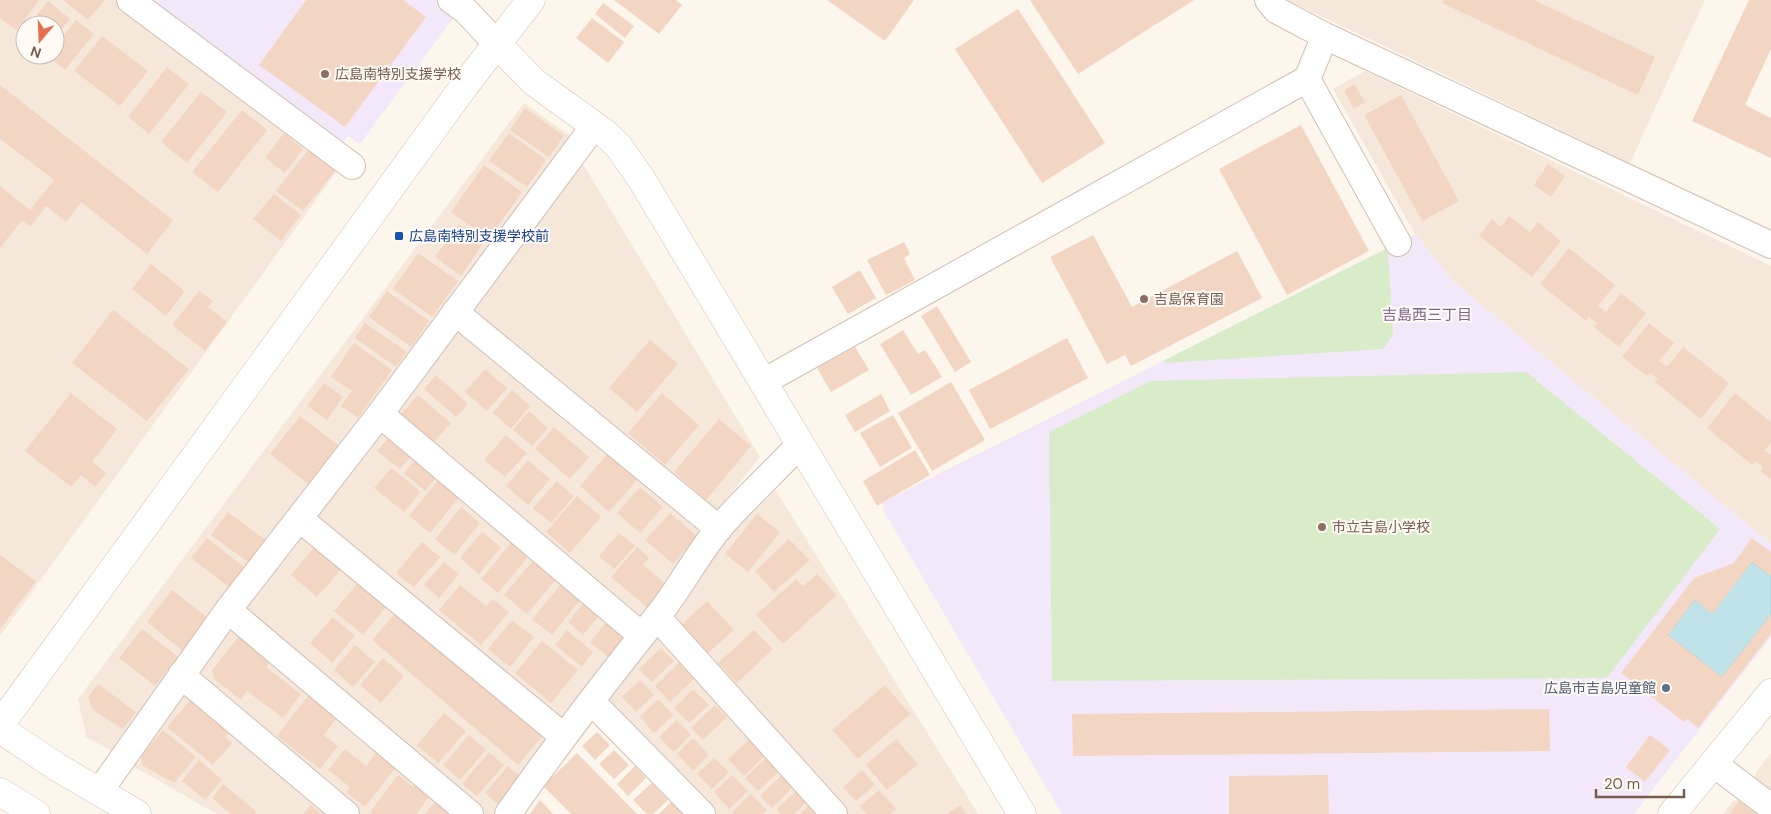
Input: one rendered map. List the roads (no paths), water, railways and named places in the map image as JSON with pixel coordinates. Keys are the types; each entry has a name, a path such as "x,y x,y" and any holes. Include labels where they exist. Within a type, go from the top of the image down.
{"street":[{"path":"130,0 352,166"},
{"path":"451,0 466,11 534,82 606,134 620,148 642,180 1022,814"},
{"path":"0,725 430,133 531,0"},
{"path":"1268,0 1276,10 1325,36 1771,245"},
{"path":"763,382 1307,79 1325,36"},
{"path":"1307,79 1398,243"},
{"path":"99,792 228,610 380,414 594,126"},
{"path":"455,312 719,529"},
{"path":"380,414 649,626 834,814"},
{"path":"508,814 563,736 592,702 719,529 800,444"},
{"path":"300,519 563,736"},
{"path":"228,610 470,814"},
{"path":"181,675 346,814"},
{"path":"1672,814 1771,693"},
{"path":"592,702 702,814"},
{"path":"0,729 137,814"},
{"path":"1714,764 1771,807"},
{"path":"0,792 36,814"}],"water":[{"path":"1752,562 1771,576 1771,614 1722,677 1668,635 1695,600 1712,613"}],"place":[{"name":"広島南特別支援学校","path":"325,74"},
{"name":"広島南特別支援学校前","path":"399,236"},
{"name":"吉島保育園","path":"1144,299"},
{"name":"市立吉島小学校","path":"1322,527"},
{"name":"広島市吉島児童館","path":"1666,688"}],"district":[{"name":"吉島西三丁目","path":"1427,315"}]}
